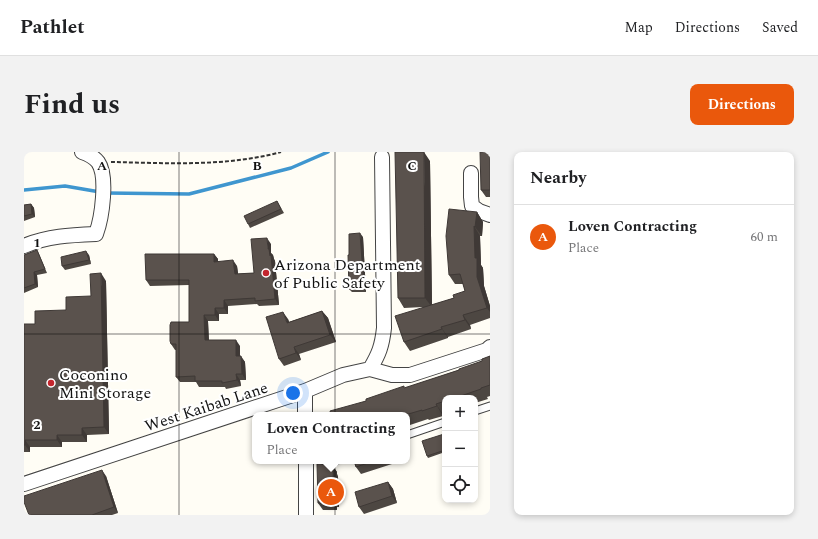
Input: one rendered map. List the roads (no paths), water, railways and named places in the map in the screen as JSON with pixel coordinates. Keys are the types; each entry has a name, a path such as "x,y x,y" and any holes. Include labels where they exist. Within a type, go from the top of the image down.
{"street":[{"path":"24,246 37,241 66,235 96,234 100,223 103,172 98,162 82,152"},
{"path":"370,370 380,353 383,342 384,328 382,157"},
{"path":"471,172 470,197 472,206 479,211 490,215"},
{"name":"West Kaibab Lane","path":"24,484 305,391 343,375 370,370 392,375 410,375 487,350 490,347"},
{"path":"305,391 305,412"},
{"path":"306,464 306,515"}],"lane":[{"path":"478,410 490,406"},
{"path":"410,434 442,423"}],"waterway":[{"path":"106,193 189,194 291,168 328,152"},
{"path":"24,190 65,186 100,192"}],"place":[{"name":"Arizona Department of Public Safety","path":"266,273"},
{"name":"Coconino Mini Storage","path":"51,383"},
{"name":"Loven Contracting","path":"331,492"}]}
